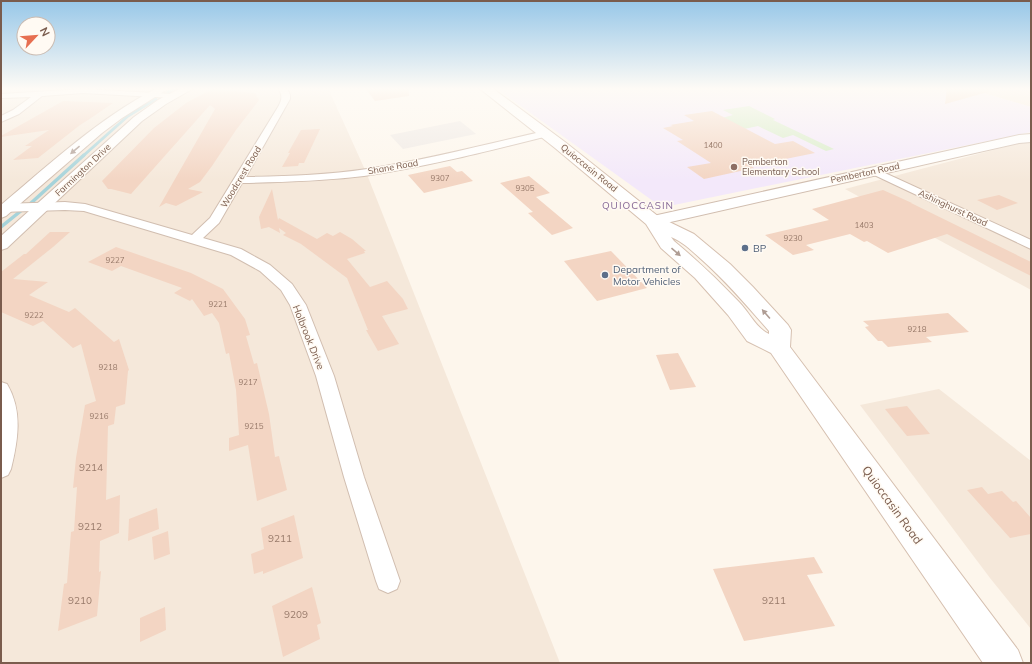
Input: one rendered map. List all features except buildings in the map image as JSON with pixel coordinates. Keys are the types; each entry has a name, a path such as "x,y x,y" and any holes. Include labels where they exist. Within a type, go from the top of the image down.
{"main road":[{"name":"Quioccasin Road","path":"525,119 603,179 653,221 667,244 702,274 735,310 755,336 779,348 1005,663"}],"street":[{"name":"Farmington Drive","path":"3,210 114,119"},
{"name":"Farmington Drive","path":"1,245 139,119"},
{"name":"Woodcrest Road","path":"194,239 215,220 275,119"},
{"name":"Shane Road","path":"239,180 327,176 366,172 418,163 545,134"},
{"name":"Pemberton Road","path":"653,221 1018,139 1031,138"},
{"name":"Ashinghurst Road","path":"874,171 1031,245"},
{"name":"Holbrook Drive","path":"3,210 76,206 85,208 236,252 265,268 284,284 298,305 325,376 354,477 388,582"},
{"path":"1,389 5,396 8,416 8,438 1,469"}],"shaded area":[{"path":"1,119 342,119 366,172 560,663 1,663"},
{"name":"Pemberton Elementary School","path":"539,119 1031,119 1031,132 674,205 665,205 653,201"},
{"path":"460,121 476,134 403,149 390,135"},
{"path":"1031,140 1031,290 845,189"},
{"path":"939,389 1031,461 1031,629 990,578 860,405"}],"green space":[{"path":"724,119 775,119 773,120 834,149 826,151 793,135 783,138 758,126 744,129"}],"waterway":[{"path":"83,156 125,119"},
{"path":"30,204 84,155"},
{"path":"1,227 22,210"}],"place":[{"name":"Pemberton Elementary School","path":"734,167"},
{"name":"BP","path":"745,248"},
{"name":"Department of Motor Vehicles","path":"605,275"}],"district":[{"name":"QUIOCCASIN","path":"638,205"}]}
